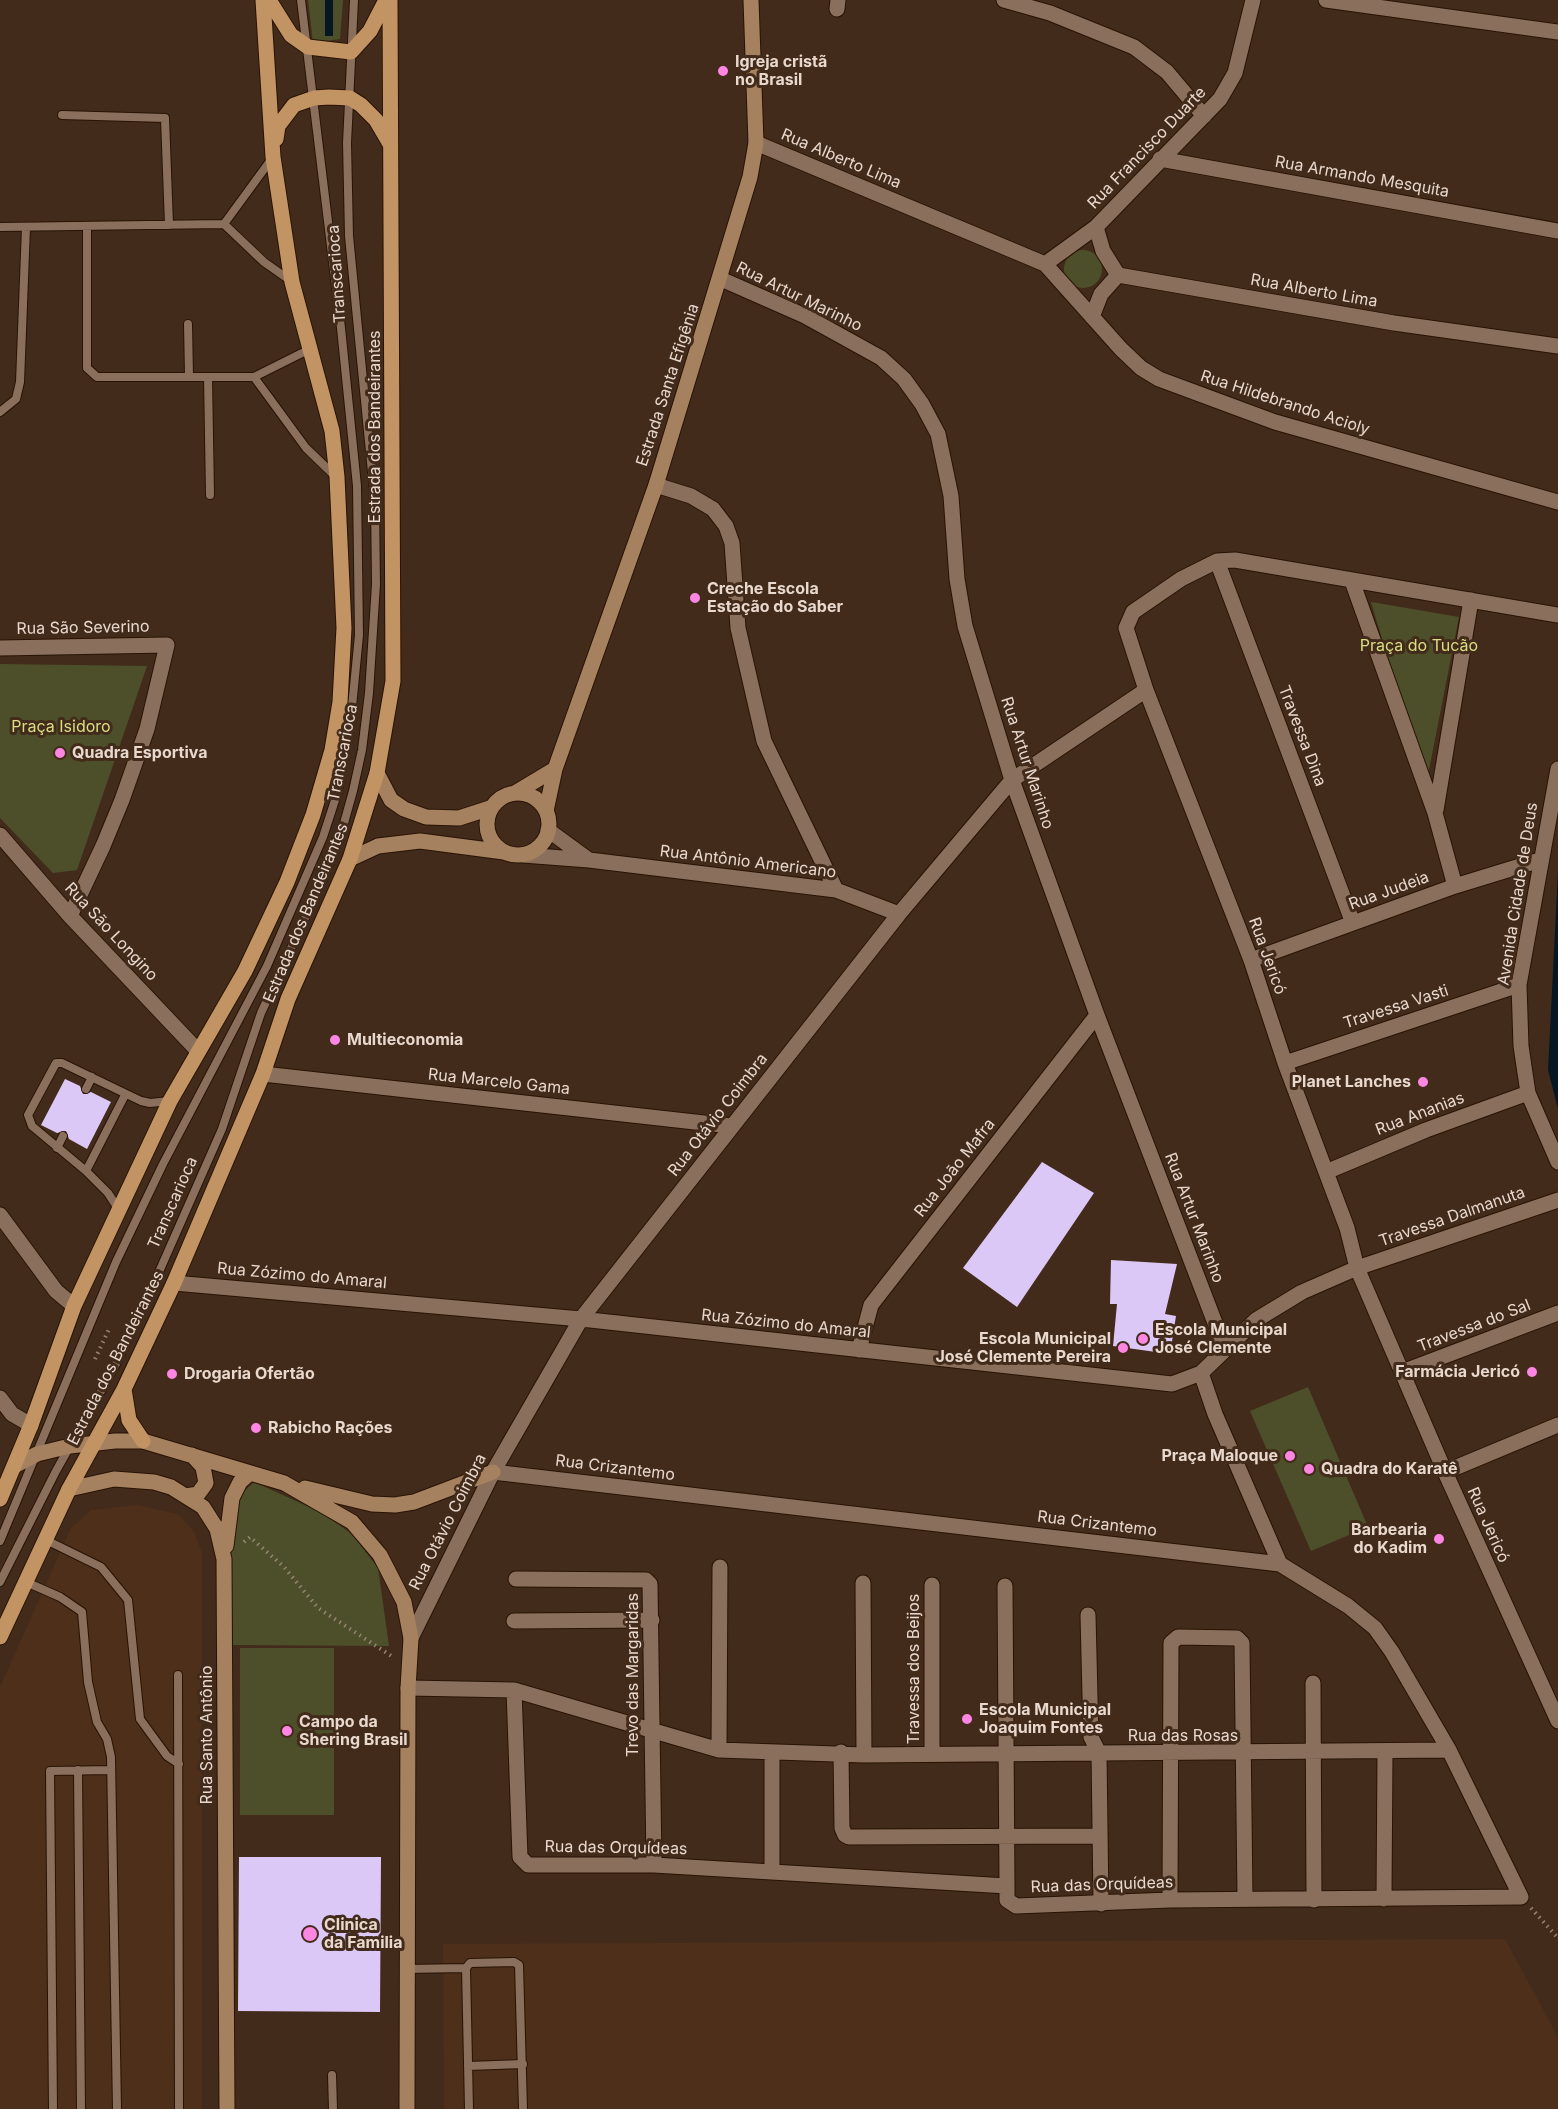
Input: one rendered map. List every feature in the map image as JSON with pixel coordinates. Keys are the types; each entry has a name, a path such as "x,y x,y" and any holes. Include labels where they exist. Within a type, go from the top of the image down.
{"main road":[{"name":"Estrada dos Bandeirantes","path":"0,1499 32,1425 74,1306 170,1101 197,1050 245,971 287,882 324,786 340,702 344,628 337,477 332,431 292,282 273,157 262,0"},
{"path":"269,0 291,36 308,48 351,52 370,31 388,0"},
{"name":"Estrada dos Bandeirantes","path":"0,1636 69,1488 124,1389 174,1283 263,1074 288,999 350,859 377,773 393,681 392,146 388,77 388,0"},
{"path":"273,157 278,126 285,114 294,105 314,98 350,98 376,120 392,146"},
{"path":"124,1389 129,1420 143,1441"}],"street":[{"name":"Estrada Santa Efigênia","path":"546,811 555,769 656,484 750,177 756,143 751,0"},
{"path":"1004,0 1050,13 1134,47 1167,72 1204,116"},
{"path":"1050,13 1058,0"},
{"name":"Rua Francisco Duarte","path":"1045,264 1096,227 1220,99 1235,73 1253,0"},
{"path":"1326,0 1558,32"},
{"name":"Rua Alberto Lima","path":"756,143 1045,264"},
{"name":"Rua Armando Mesquita","path":"1160,159 1558,231"},
{"path":"1092,317 1101,294 1118,275 1103,252 1096,227"},
{"name":"Rua Hildebrando Acioly","path":"1045,264 1141,368 1182,389 1286,426 1558,502"},
{"name":"Rua Alberto Lima","path":"1118,275 1394,323 1558,346"},
{"name":"Rua Artur Marinho","path":"720,279 805,316 881,358 904,379 922,404 938,434 948,474 957,579 964,626 1012,780 1096,1015 1225,1349"},
{"path":"656,484 691,496 713,509 726,526 732,543 738,628 764,741 836,890"},
{"name":"Rua Jericó","path":"1558,615 1258,562 1217,561 1181,579 1132,612 1126,621 1126,628 1146,690 1251,960 1285,1063 1347,1228 1357,1268 1445,1472 1558,1721"},
{"name":"Travessa Dina","path":"1217,561 1353,923"},
{"path":"1352,580 1435,813 1455,886"},
{"path":"1435,813 1471,600"},
{"name":"Rua São Severino","path":"0,648 167,645 147,729 122,800 70,915"},
{"name":"Rua Otávio Coimbra","path":"411,1638 493,1472 581,1319 899,914 1012,780 1146,690"},
{"path":"504,852 489,838 487,818 490,808 497,800 515,793 555,769"},
{"name":"Avenida Cidade de Deus","path":"1558,769 1540,860 1520,985 1521,1046 1528,1093 1558,1162"},
{"path":"377,773 391,800 404,809 426,817 459,818 490,808"},
{"path":"350,859 378,846 420,840 523,855 540,846 548,830 546,811 533,797 515,793"},
{"name":"Rua Antônio Americano","path":"548,830 589,860"},
{"name":"Rua São Longino","path":"0,835 70,915 197,1050"},
{"name":"Rua Antônio Americano","path":"523,855 589,860 836,890 899,914"},
{"name":"Rua Judeia","path":"1251,960 1455,886 1540,860"},
{"name":"Travessa Vasti","path":"1285,1063 1520,985"},
{"name":"Rua João Mafra","path":"859,1350 871,1305 1096,1015"},
{"name":"Rua Marcelo Gama","path":"263,1074 731,1126"},
{"name":"Rua Ananias","path":"1326,1172 1426,1130 1528,1093"},
{"name":"Travessa Dalmanuta","path":"1357,1268 1558,1200"},
{"path":"0,1215 56,1292 74,1306"},
{"name":"Rua Zózimo do Amaral","path":"174,1283 581,1319 1160,1385 1187,1380 1201,1373 1225,1349 1276,1306 1357,1268"},
{"name":"Travessa do Sal","path":"1402,1372 1558,1313"},
{"path":"1201,1373 1215,1414 1280,1564"},
{"path":"0,1398 12,1414 32,1425"},
{"path":"1445,1472 1557,1427"},
{"path":"16,1465 37,1454 70,1446 143,1441 284,1483 372,1504 395,1505 414,1502 493,1472"},
{"path":"186,1496 198,1494 206,1483 203,1467 191,1455"},
{"name":"Rua Crizantemo","path":"493,1472 1280,1564 1348,1606 1375,1628 1392,1652 1449,1750 1521,1897"},
{"path":"225,1559 228,1510 235,1490 249,1474"},
{"name":"Rua Santo Antônio","path":"69,1488 94,1482 133,1479 154,1482 186,1496 203,1507 211,1518 225,1559 227,2109"},
{"path":"284,1483 331,1508 362,1532 380,1556 404,1602 411,1638 408,1688 407,2109"},
{"path":"719,1750 720,1567"},
{"name":"Trevo das Margaridas","path":"516,1579 646,1580 652,1591 651,1728 654,1865"},
{"path":"863,1583 864,1755"},
{"name":"Travessa dos Beijos","path":"932,1585 932,1754"},
{"path":"1005,1586 1006,1886"},
{"path":"1088,1615 1091,1737 1099,1754 1101,1904"},
{"path":"514,1621 652,1620"},
{"path":"1170,1900 1172,1640 1178,1637 1237,1638 1242,1643 1245,1899"},
{"path":"1313,1683 1314,1900"},
{"name":"Rua das Rosas","path":"408,1688 514,1690 651,1728 689,1744 719,1750 772,1753 841,1752 864,1755 1242,1754 1449,1750"},
{"name":"Rua das Orquídeas","path":"514,1690 520,1857 522,1862 528,1865 654,1865 1006,1886 1007,1900 1016,1906 1170,1900 1521,1897"},
{"path":"841,1752 845,1835 857,1839 1099,1836"},
{"path":"1384,1899 1385,1752"},
{"path":"772,1753 772,1872"}],"lane":[{"name":"Transcarioca","path":"0,1541 125,1241 267,966 316,856 338,791 352,707 359,635 357,486 301,0"},
{"name":"Transcarioca","path":"0,1582 134,1326 222,1129 261,1013 341,834 362,750 370,683 376,584 375,503 349,236 347,143 354,0"},
{"path":"62,115 165,118 169,225"},
{"path":"224,224 273,157"},
{"path":"0,227 224,224 264,262 292,282"},
{"path":"0,412 16,399 20,382 26,227"},
{"path":"87,227 85,323 87,368 97,377 254,377 310,349"},
{"path":"188,324 189,376"},
{"path":"208,377 210,495"},
{"path":"254,377 306,448 337,477"},
{"path":"119,1210 108,1193 86,1171 32,1126 28,1115 56,1063 62,1063 125,1095 150,1103 170,1101"},
{"path":"86,1089 92,1077"},
{"path":"86,1171 125,1095"},
{"path":"57,1148 63,1136"},
{"path":"46,1540 101,1568 128,1600 140,1719 167,1756 179,1764"},
{"path":"26,1582 60,1597 82,1612 88,1683 96,1722 107,1739 110,1770 117,2109"},
{"path":"178,1676 178,2109"},
{"path":"78,1770 81,2109"},
{"path":"53,2109 50,1771 110,1770"},
{"path":"469,2109 466,1968 470,1963 514,1962 519,1965 523,2109"},
{"path":"406,1969 466,1968"},
{"path":"468,2066 523,2064"},
{"path":"332,2075 333,2109"}],"path":[{"path":"95,1359 110,1327"},
{"path":"225,1559 250,1537 284,1567 318,1608 409,1667"},
{"path":"1521,1897 1558,1938"}],"shaded area":[{"path":"137,1505 178,1514 193,1530 202,1552 202,2109 0,2109 0,1687 71,1528 91,1510"},
{"path":"1505,1939 1558,2037 1558,2109 444,2109 443,1944"}],"green space":[{"path":"308,0 343,0 340,39 313,43"},
{"path":"1083,250 1097,255 1102,269 1097,283 1083,288 1069,283 1064,269 1069,255"},
{"name":"Praça do Tucão","path":"1371,602 1459,617 1426,785"},
{"name":"Praça Isidoro","path":"0,664 147,666 77,870 53,873 0,818"},
{"name":"Quadra do Karatê","path":"1308,1387 1368,1527 1311,1551 1250,1411"},
{"path":"254,1482 320,1512 352,1534 378,1568 389,1646 233,1645 230,1553 239,1496"},
{"name":"Campo da Shering Brasil","path":"240,1648 334,1648 334,1815 240,1815"}],"water":[{"path":"325,0 333,0 333,36 325,36"},
{"path":"1558,871 1558,1109 1548,1070"}],"building":[{"path":"65,1079 80,1086 83,1094 91,1092 111,1102 87,1149 69,1139 66,1131 57,1133 41,1125"},
{"path":"1042,1162 1094,1193 1017,1307 963,1268"},
{"path":"1111,1260 1177,1264 1165,1314 1176,1316 1170,1354 1113,1346 1117,1304 1110,1304"},
{"name":"Clinica da Familia","path":"239,1857 381,1857 380,2012 238,2011"}],"place":[{"name":"Igreja cristã no Brasil","path":"723,71"},
{"name":"Creche Escola Estação do Saber","path":"695,598"},
{"name":"Quadra Esportiva","path":"60,753"},
{"name":"Multieconomia","path":"335,1040"},
{"name":"Planet Lanches","path":"1423,1082"},
{"name":"Escola Municipal José Clemente","path":"1143,1339"},
{"name":"Escola Municipal José Clemente Pereira","path":"1123,1348"},
{"name":"Farmácia Jericó","path":"1532,1372"},
{"name":"Drogaria Ofertão","path":"172,1374"},
{"name":"Rabicho Rações","path":"256,1428"},
{"name":"Praça Maloque","path":"1290,1456"},
{"name":"Quadra do Karatê","path":"1309,1469"},
{"name":"Barbearia do Kadim","path":"1439,1539"},
{"name":"Escola Municipal Joaquim Fontes","path":"967,1719"},
{"name":"Campo da Shering Brasil","path":"287,1731"},
{"name":"Clinica da Familia","path":"310,1934"}]}
